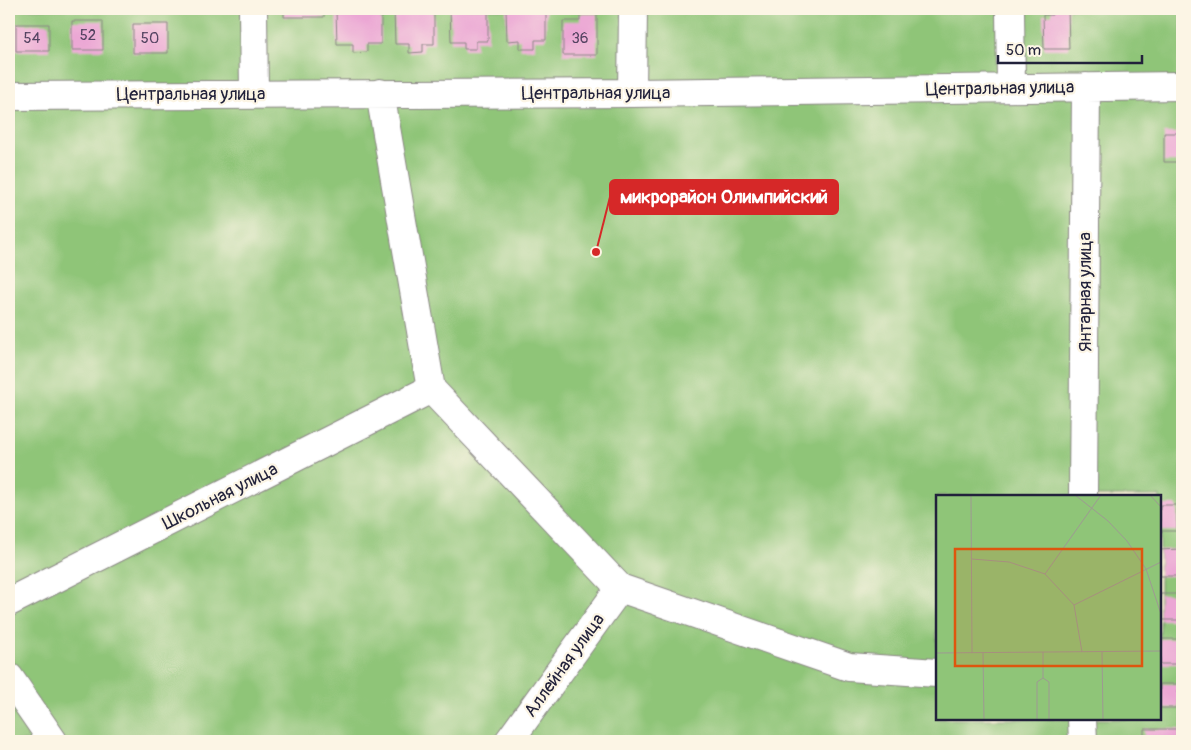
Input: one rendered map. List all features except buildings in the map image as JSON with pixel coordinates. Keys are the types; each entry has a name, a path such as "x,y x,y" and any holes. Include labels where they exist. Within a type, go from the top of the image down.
{"street":[{"path":"253,9 254,94"},
{"path":"632,93 633,9"},
{"path":"1010,9 1011,88"},
{"name":"Центральная улица","path":"9,96 632,93 1182,86"},
{"name":"Янтарная улица","path":"1083,495 1086,87"},
{"path":"380,93 431,390 620,588 849,667 936,673"},
{"name":"Школьная улица","path":"9,602 431,390"},
{"name":"Аллейная улица","path":"509,741 620,588"},
{"path":"9,677 53,741"},
{"path":"1082,720 1083,741"}],"green space":[{"path":"9,9 1182,9 1182,741 9,741"}],"place":[{"name":"микрорайон Олимпийский","path":"596,252"}]}
